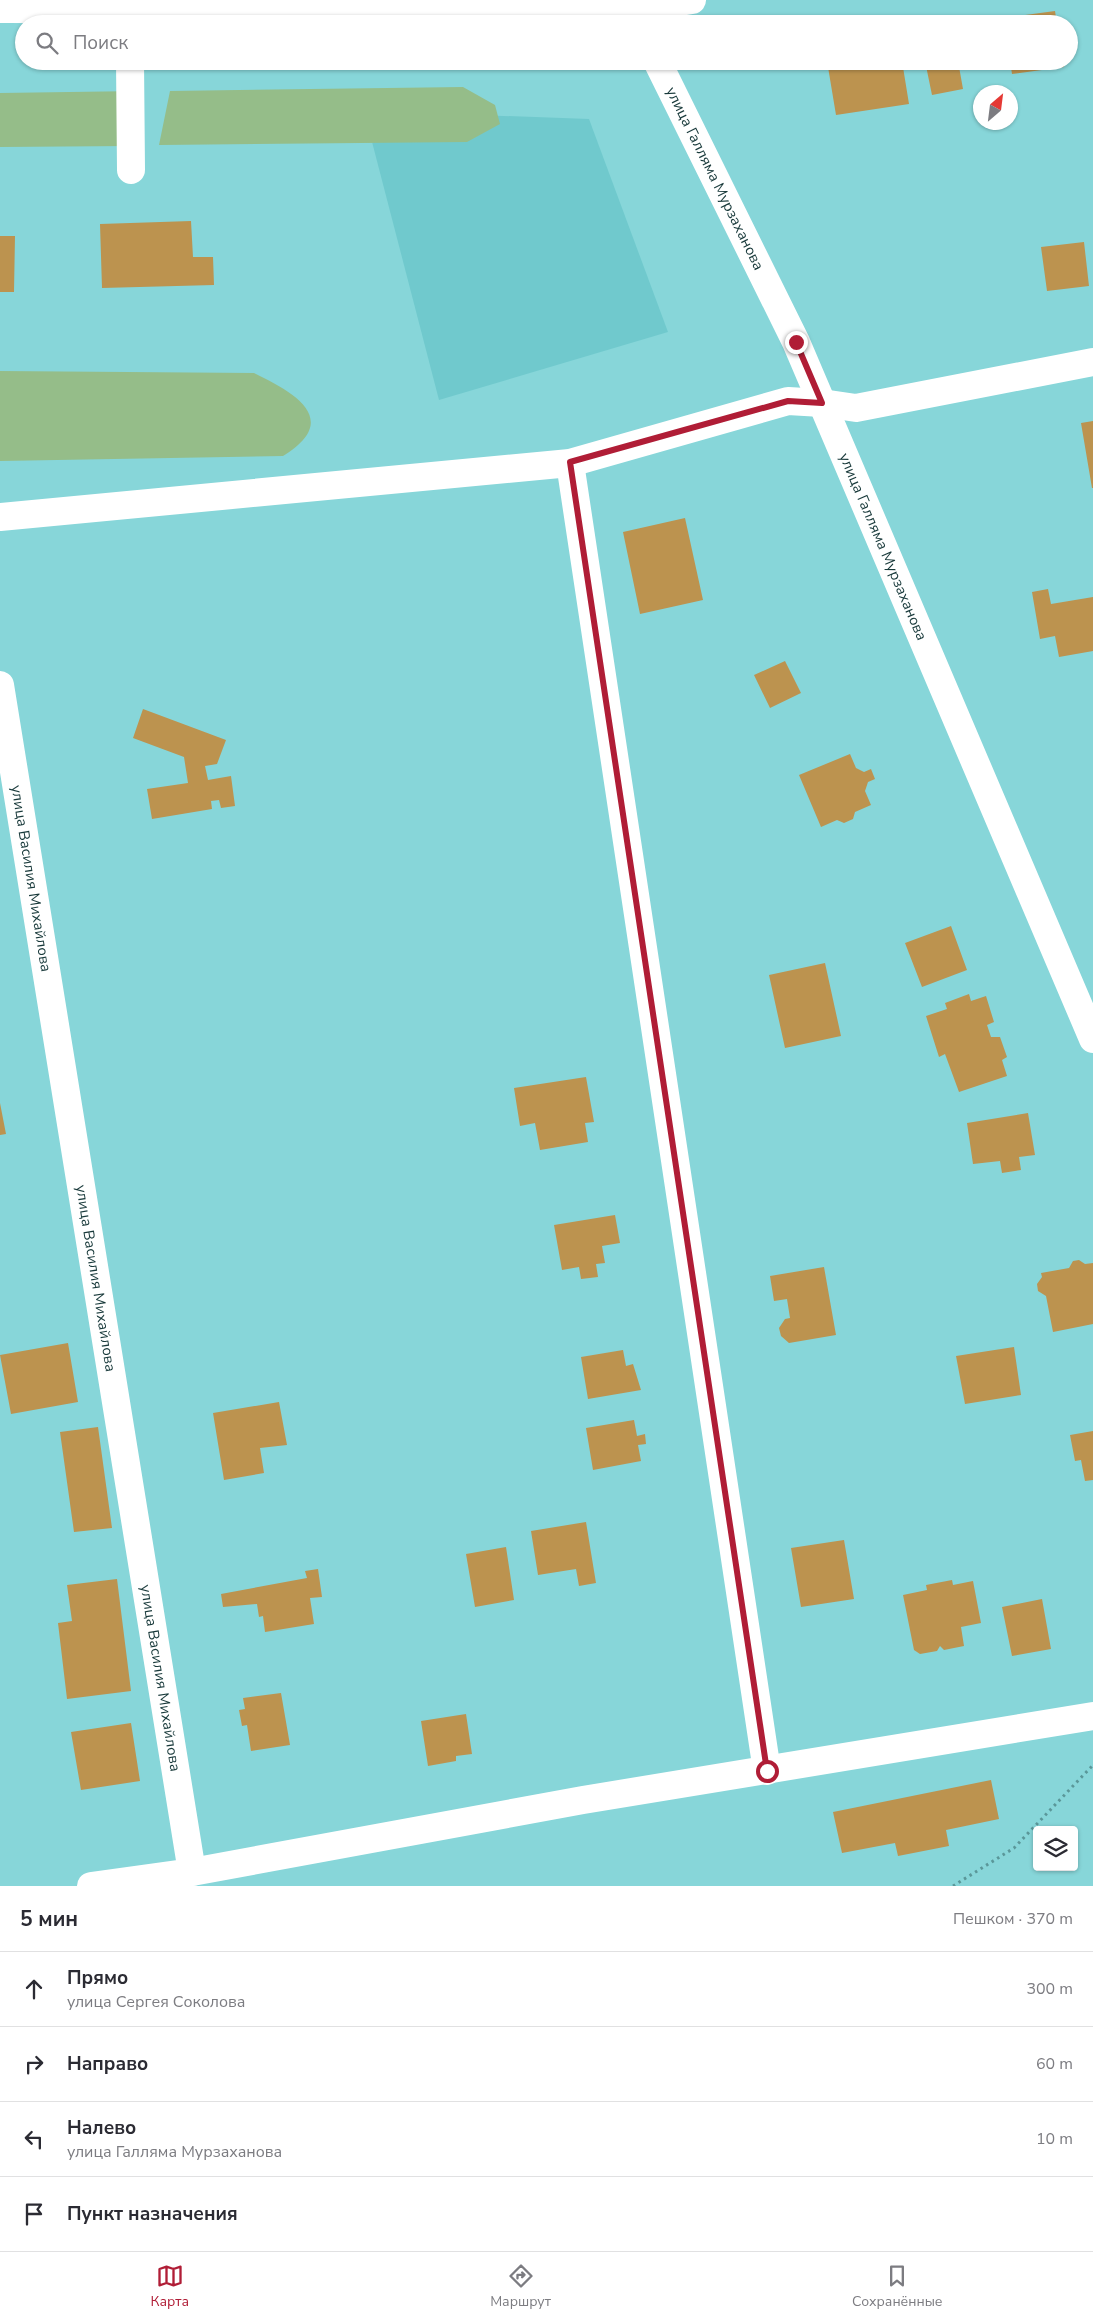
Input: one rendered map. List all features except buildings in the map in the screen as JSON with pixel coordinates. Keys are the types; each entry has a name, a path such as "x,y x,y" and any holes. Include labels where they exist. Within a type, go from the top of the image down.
{"street":[{"path":"298,15 633,11 692,0"},
{"path":"0,9 98,15"},
{"path":"130,70 131,170"},
{"name":"улица Галляма Мурзаханова","path":"661,70 796,342 1093,1039"},
{"path":"2,522 570,462 788,401 856,408 1093,362"},
{"path":"570,462 767,1771"},
{"name":"улица Василия Михайлова","path":"0,685 192,1872"},
{"path":"91,1886 192,1872 582,1800 1093,1716"}],"path":[{"path":"952,1886 1014,1848 1093,1765"}],"shaded area":[{"path":"364,111 589,119 668,332 439,400"}],"green space":[{"path":"463,87 495,105 500,124 467,142 159,145 170,91"},
{"path":"139,91 130,146 0,147 0,93"},
{"path":"0,371 254,373 283,389 306,408 310,418 309,430 301,443 283,456 0,461"}],"route":[{"path":"767,1771 570,462 788,401 822,403 796,342"}]}
